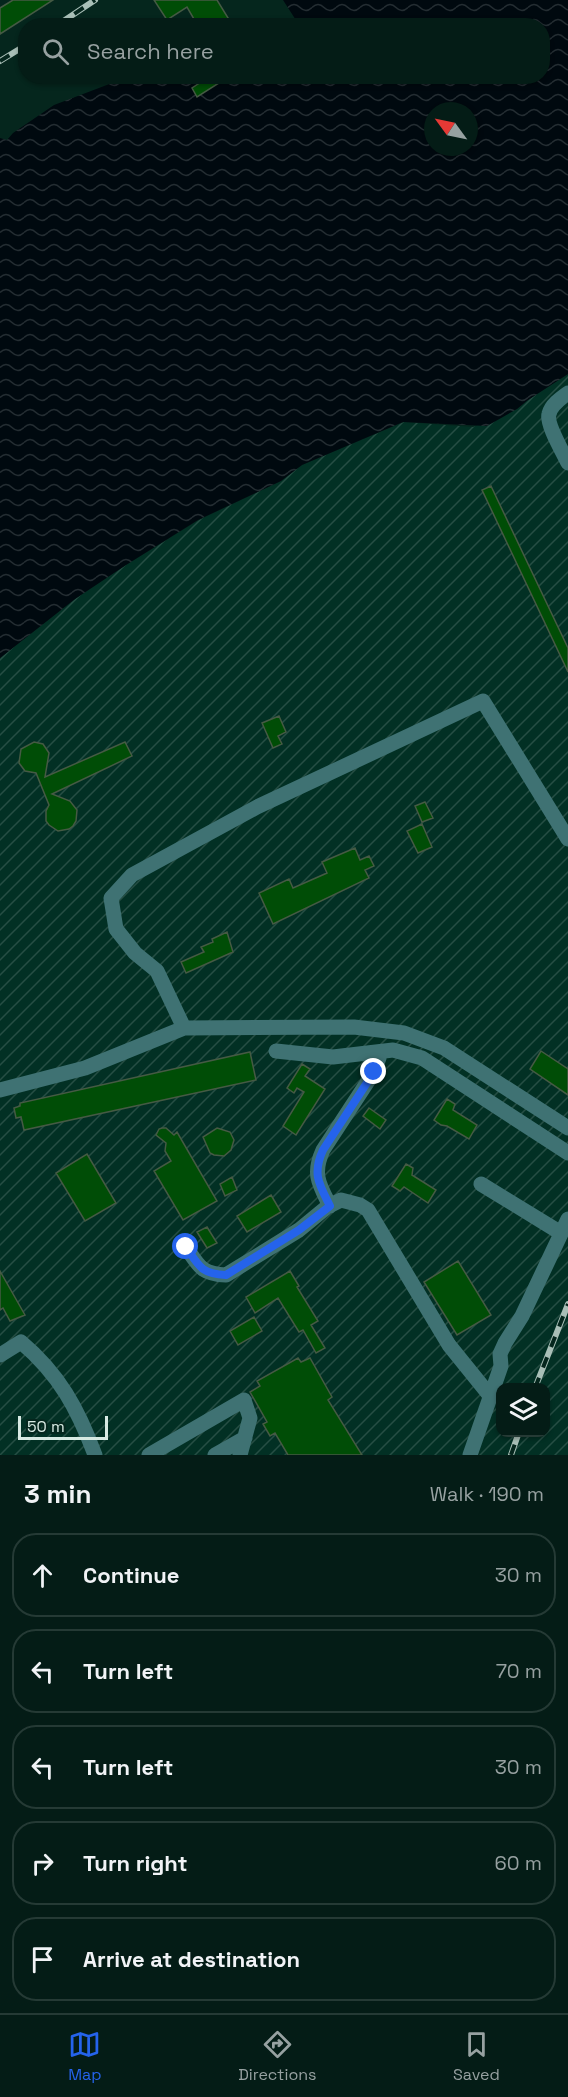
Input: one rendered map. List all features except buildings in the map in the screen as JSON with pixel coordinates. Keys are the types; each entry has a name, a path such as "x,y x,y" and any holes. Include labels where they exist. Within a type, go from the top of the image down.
{"lane":[{"path":"568,393 559,399 549,412 549,421 568,463"},
{"path":"184,1028 157,971 135,952 116,929 111,898 132,875 257,807 483,700 568,840"},
{"path":"0,1090 85,1068 184,1028 354,1027 404,1033 444,1048 568,1128"},
{"path":"276,1051 333,1057 393,1050 422,1058 568,1153"},
{"path":"330,1206 317,1181 317,1162 374,1072 381,1052"},
{"path":"481,1184 561,1233"},
{"path":"186,1247 203,1271 213,1275 226,1275 299,1230 341,1200 360,1205 368,1210 449,1345 491,1397"},
{"path":"470,1455 501,1366 500,1354 522,1316 568,1219"},
{"path":"0,1355 21,1342 41,1359 65,1389 95,1455"},
{"path":"149,1455 244,1400 250,1418 240,1455"},
{"path":"215,1455 244,1438"}],"shaded area":[{"path":"568,374 568,1455 0,1455 0,658 75,599 126,565 199,520 281,481 302,465 404,422 473,427 517,409"}],"water":[{"path":"283,0 568,0 568,374 517,409 487,426 403,422 302,465 281,481 198,520 126,565 75,599 0,658 0,138 7,140 13,133 54,105 109,84 198,84 192,88 198,97 218,84 550,84 550,18 295,18"}],"railway":[{"path":"68,18 95,0"},
{"path":"0,61 18,50"},
{"path":"537,1383 568,1304"},
{"path":"511,1455 517,1437"}],"route":[{"path":"186,1247 203,1271 213,1275 226,1275 299,1230 330,1206 317,1181 317,1162 374,1072"}]}
